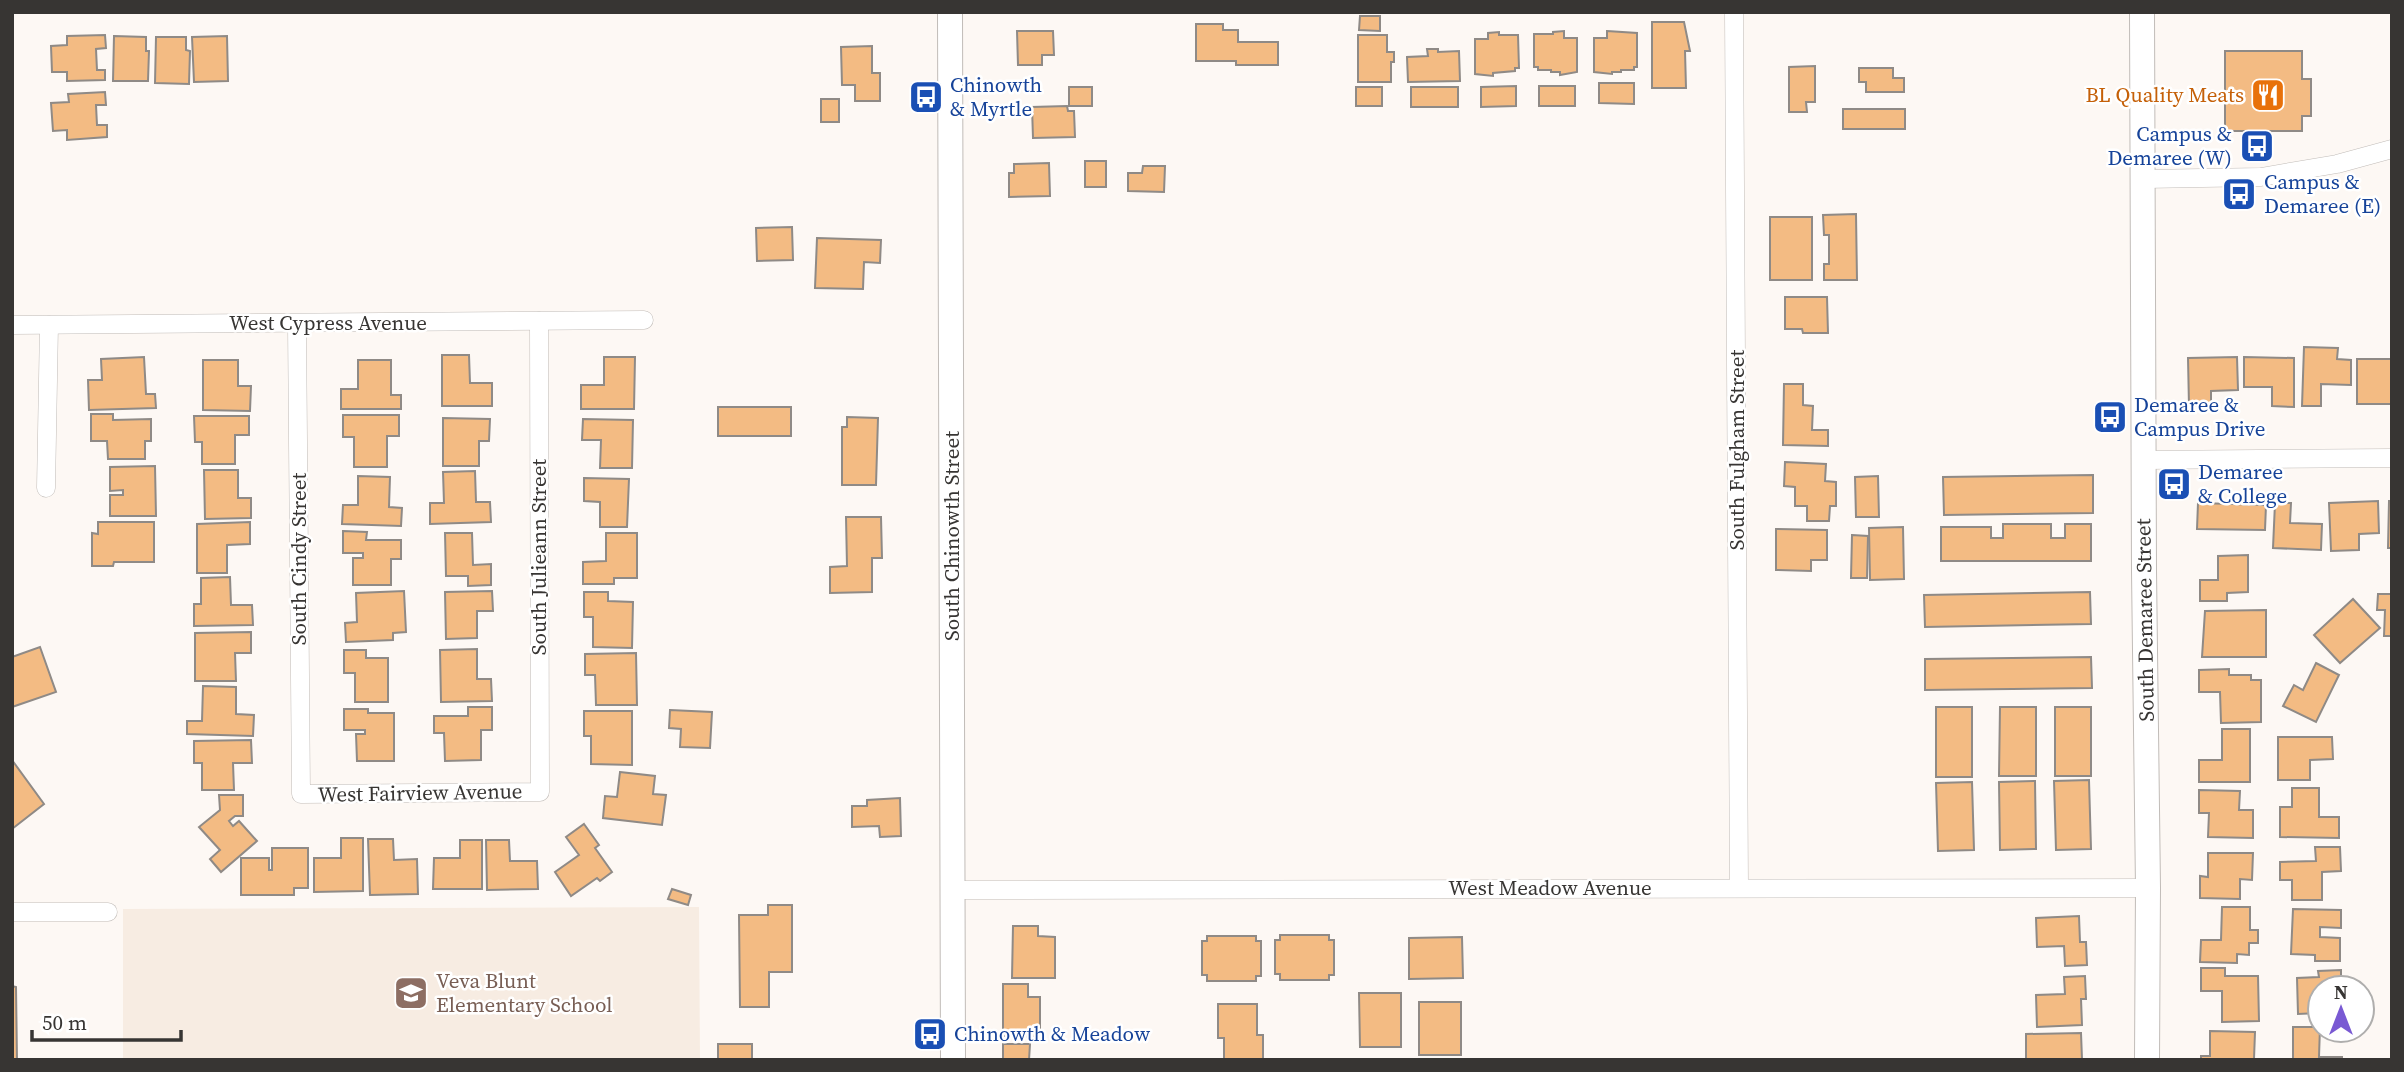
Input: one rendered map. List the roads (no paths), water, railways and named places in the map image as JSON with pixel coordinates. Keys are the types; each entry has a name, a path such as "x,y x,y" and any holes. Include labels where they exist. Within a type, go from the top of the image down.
{"main road":[{"name":"South Chinowth Street","path":"950,12 953,1060"},
{"name":"South Demaree Street","path":"2142,12 2147,1060"}],"street":[{"name":"South Fulgham Street","path":"1734,12 1739,887"},
{"path":"2144,179 2261,177 2337,164 2392,149"},
{"name":"West Cypress Avenue","path":"12,325 644,320"},
{"name":"South Julieann Street","path":"539,321 540,792"},
{"name":"South Cindy Street","path":"297,324 301,794"},
{"path":"46,488 49,325"},
{"path":"2143,460 2392,458"},
{"name":"West Fairview Avenue","path":"301,794 540,792"},
{"name":"West Meadow Avenue","path":"952,890 2148,888"},
{"path":"12,912 108,912"}],"place":[{"name":"BL Quality Meats","path":"2268,95"},
{"name":"Chinowth & Myrtle","path":"926,97"},
{"name":"Campus & Demaree (W)","path":"2257,146"},
{"name":"Campus & Demaree (E)","path":"2239,194"},
{"name":"Demaree & Campus Drive","path":"2110,417"},
{"name":"Demaree & College","path":"2174,484"},
{"name":"Veva Blunt Elementary School","path":"411,993"},
{"name":"Chinowth & Meadow","path":"930,1034"}]}
